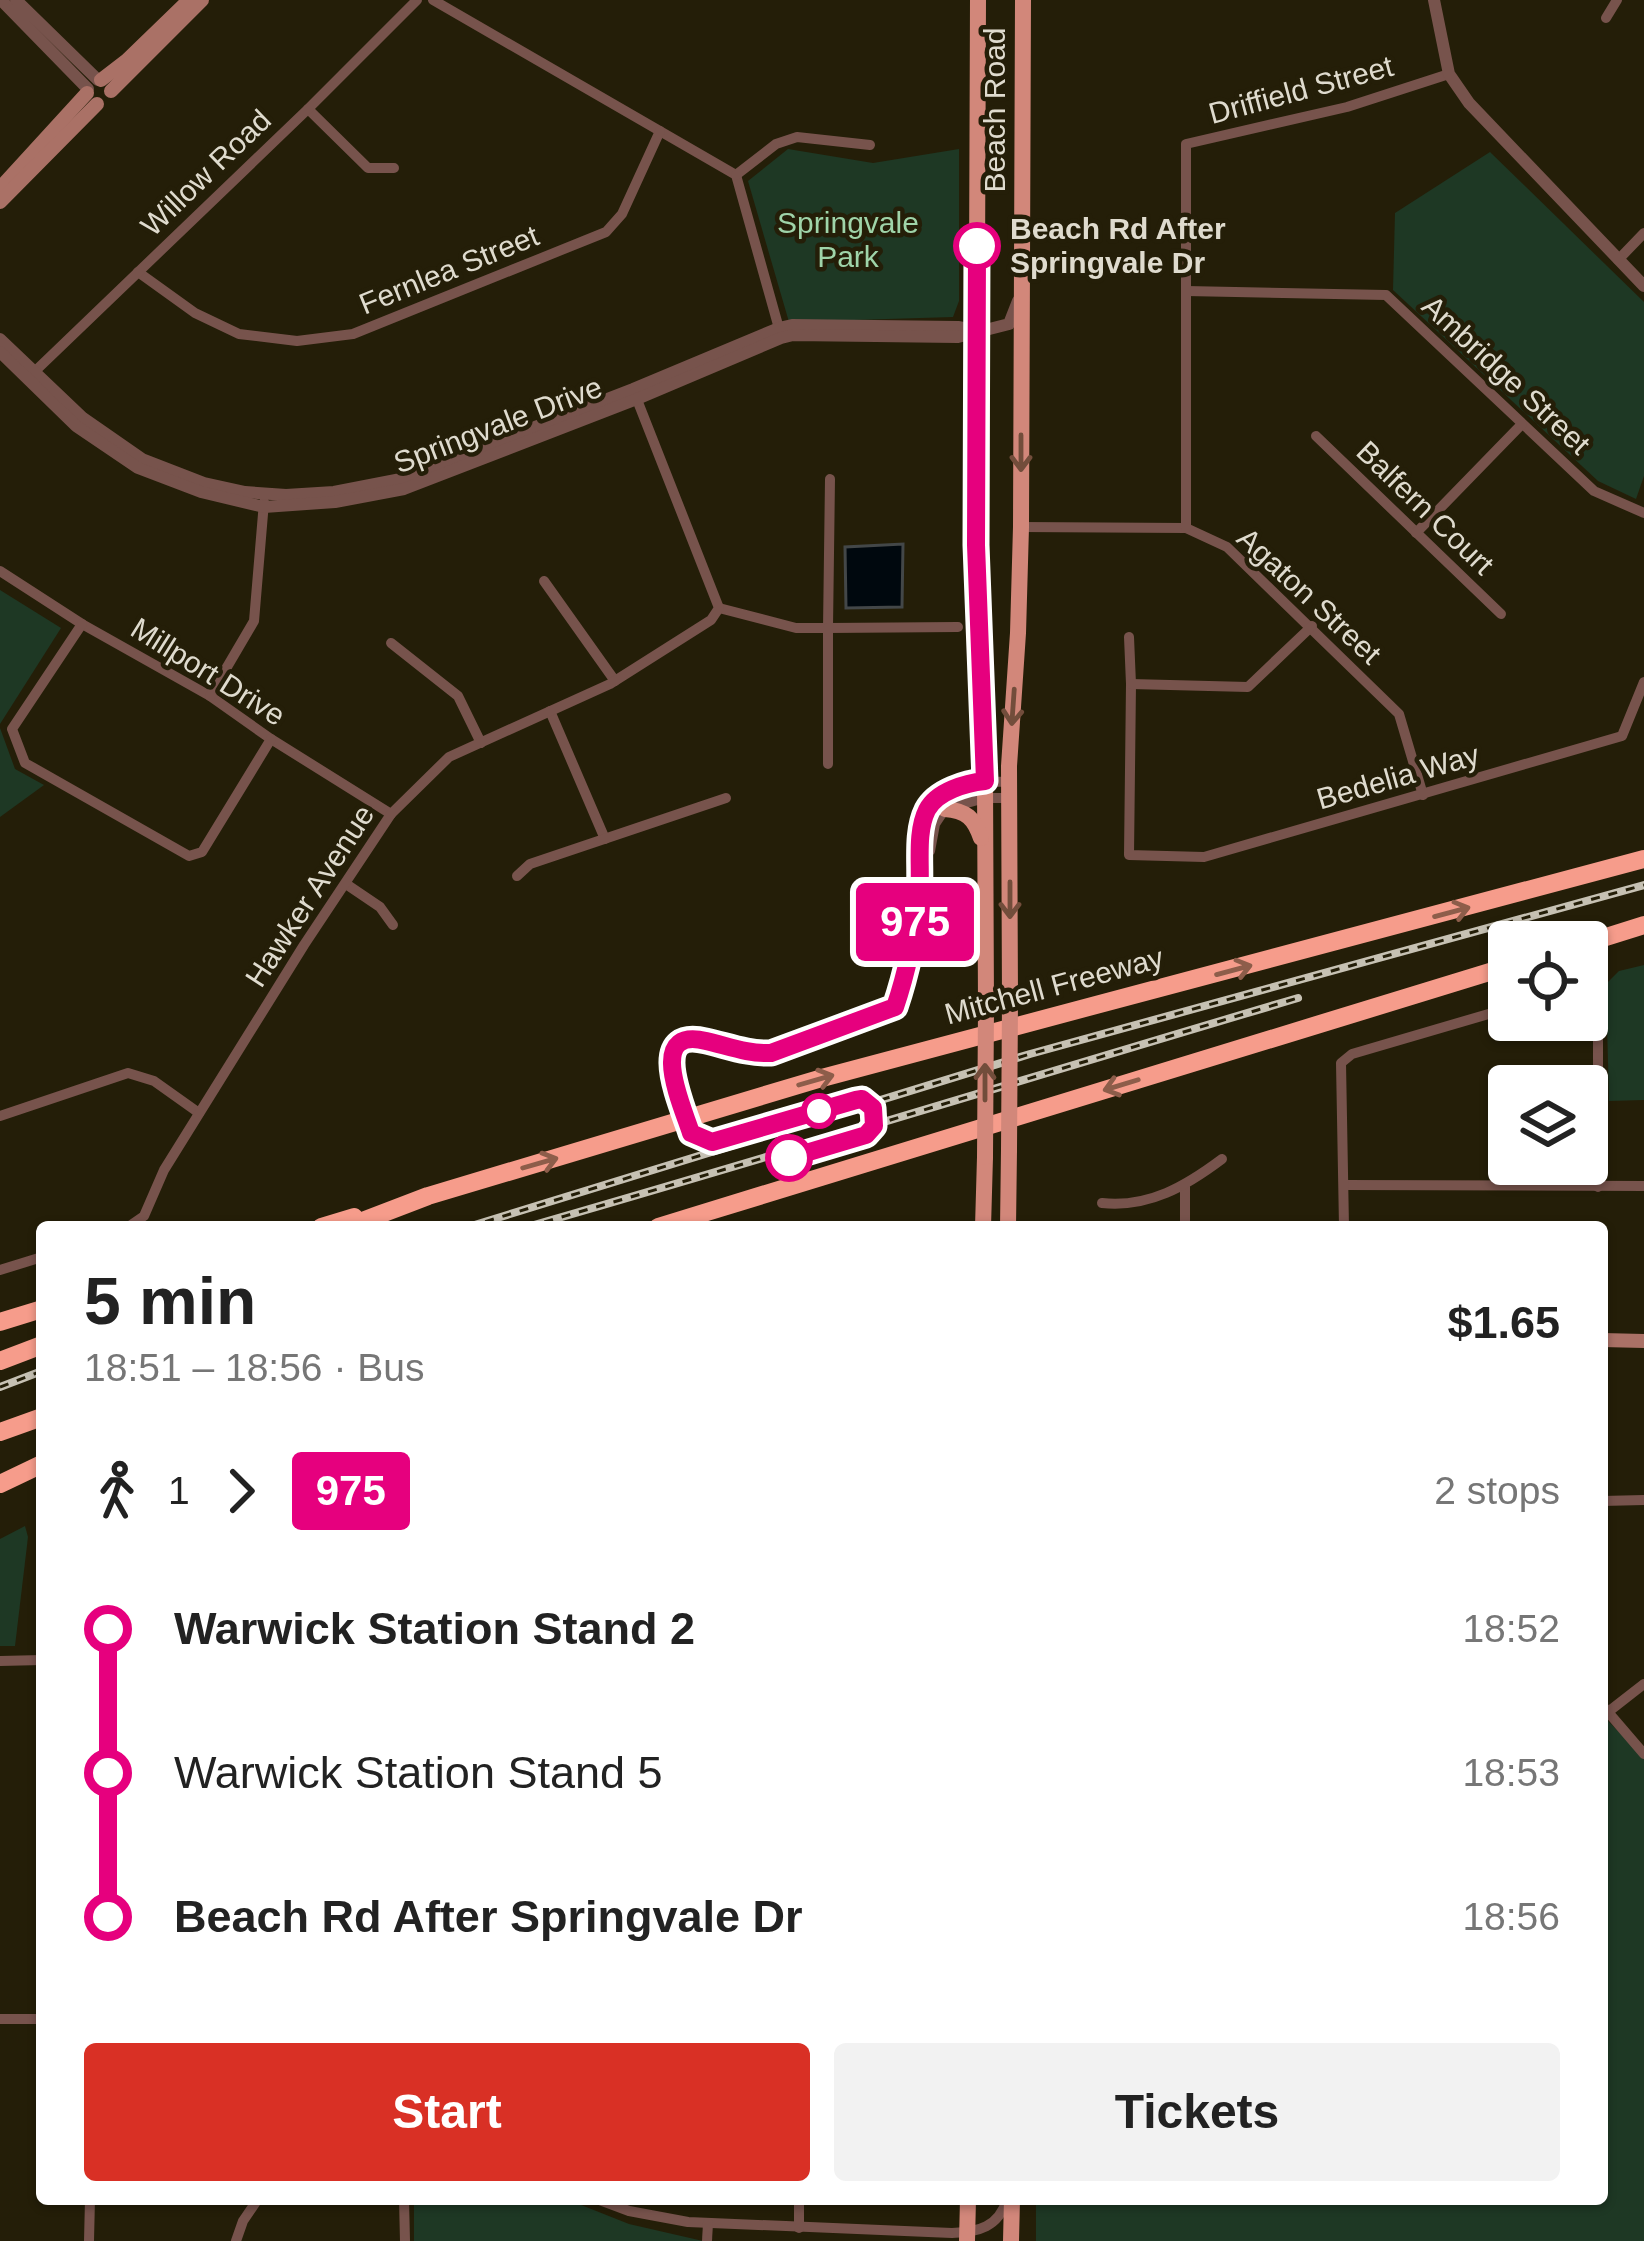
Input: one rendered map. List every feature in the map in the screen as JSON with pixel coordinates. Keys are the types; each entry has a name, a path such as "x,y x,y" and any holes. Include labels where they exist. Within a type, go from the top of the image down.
{"highway":[{"name":"Mitchell Freeway","path":"363,1221 428,1196 822,1078 1644,859"},
{"path":"1608,937 1644,926"},
{"path":"678,1221 1488,972"},
{"path":"342,1221 428,1196"},
{"path":"0,1322 36,1312"},
{"path":"0,1361 36,1347"},
{"path":"0,1432 36,1419"},
{"path":"0,1484 36,1467"}],"main road":[{"path":"0,188 189,0"},
{"path":"0,202 97,90 202,0"},
{"name":"Beach Road","path":"978,0 976,566 986,850 983,1221"},
{"name":"Beach Road","path":"1010,1221 1009,790 1022,527 1023,0"},
{"path":"945,809 971,817 986,850"},
{"path":"1608,1340 1644,1341"},
{"path":"967,2236 968,2205"},
{"path":"1009,2205 1011,2241"}],"street":[{"path":"2,0 97,90"},
{"path":"16,0 97,90"},
{"name":"Willow Road","path":"31,376 417,0"},
{"path":"433,0 736,175 780,333"},
{"path":"1434,0 1449,74 1469,103 1644,286"},
{"path":"1606,18 1617,0"},
{"name":"Driffield Street","path":"1186,528 1186,144 1346,107 1449,74"},
{"path":"308,109 368,168 394,168"},
{"name":"Fernlea Street","path":"138,272 195,313 239,334 296,340 353,334 606,232 622,214 660,131"},
{"path":"736,175 776,143 797,137 870,145"},
{"path":"1618,260 1644,233"},
{"path":"977,331 1009,324 1022,276"},
{"name":"Ambridge Street","path":"1186,291 1386,295 1594,490 1644,513"},
{"path":"977,331 1010,339 1017,348 1021,374"},
{"name":"Springvale Drive","path":"0,339 76,426 138,468 201,492 264,501 335,502 404,489 780,333 958,337 977,331"},
{"name":"Springvale Drive","path":"0,352 31,376"},
{"path":"635,394 719,608 796,628 958,627"},
{"path":"1416,533 1522,424"},
{"name":"Balfern Court","path":"1316,436 1501,614"},
{"path":"828,764 830,479"},
{"path":"210,696 254,621 264,501"},
{"name":"Agaton Street","path":"1022,527 1186,528 1227,547 1399,714 1423,795"},
{"name":"Millport Drive","path":"0,572 210,696 391,814"},
{"path":"544,581 615,681"},
{"name":"Hawker Avenue","path":"137,1221 144,1216 164,1170 199,1113 391,814 449,757 615,681 711,620 719,608"},
{"path":"82,624 12,729 25,763 188,856 202,852 271,740"},
{"path":"1129,637 1131,684 1248,687 1312,626"},
{"path":"391,644 458,697 482,742"},
{"name":"Bedelia Way","path":"1131,684 1129,855 1204,857 1622,736 1644,682"},
{"path":"550,711 605,839"},
{"path":"920,878 924,818 931,803 967,784 1009,790"},
{"path":"930,851 935,824 945,809 985,789"},
{"path":"517,876 530,864 726,798"},
{"path":"346,884 380,907 394,926"},
{"path":"1344,1221 1343,1060 1488,1014"},
{"path":"1598,1041 1598,1187"},
{"path":"0,1116 128,1073 154,1081 199,1113"},
{"path":"1102,1204 1128,1206 1185,1187 1222,1160"},
{"path":"1344,1185 1644,1186"},
{"path":"1185,1187 1185,1221"},
{"path":"0,1270 36,1259"},
{"path":"1608,1501 1644,1500"},
{"path":"0,1661 36,1660"},
{"path":"1608,1707 1644,1684"},
{"path":"1608,1712 1644,1754"},
{"path":"0,2019 36,2019"},
{"path":"89,2241 90,2205"},
{"path":"236,2241 254,2205"},
{"path":"404,2205 405,2241"},
{"path":"613,2205 688,2222 967,2236 988,2241"},
{"path":"799,2205 799,2228"},
{"path":"967,2236 998,2219 1006,2205"},
{"path":"707,2241 708,2223"}],"green space":[{"name":"Springvale Park","path":"788,149 873,163 959,149 959,301 953,317 789,322 748,181"},
{"path":"1490,152 1644,302 1644,476 1636,499 1598,481 1393,290 1395,213"},
{"path":"0,590 61,628 0,724"},
{"path":"0,728 15,769 44,785 0,817"},
{"path":"1644,965 1644,1100 1609,1101 1608,982 1619,971"},
{"path":"25,1526 28,1537 15,1646 0,1646 0,1539"},
{"path":"1608,1721 1644,1757 1644,2241 1036,2241 1036,2205 1608,2205"},
{"path":"414,2205 581,2205 629,2224 703,2241 414,2241"}],"shaded area":[{"path":"903,544 902,607 846,608 845,547"}],"railway":[{"path":"487,1221 1030,1054 1644,885"},
{"path":"547,1221 1298,998"},
{"path":"0,1387 36,1373"}],"bus line":[{"name":"975","path":"789,1158 866,1135 874,1126 873,1108 856,1100 752,1132 705,1141 691,1133 671,1071 671,1055 680,1043 693,1038 771,1053 895,1007 919,901 927,811 938,797 985,781 977,628 977,246"}],"place":[{"name":"Beach Rd After Springvale Dr","path":"977,246"}]}
